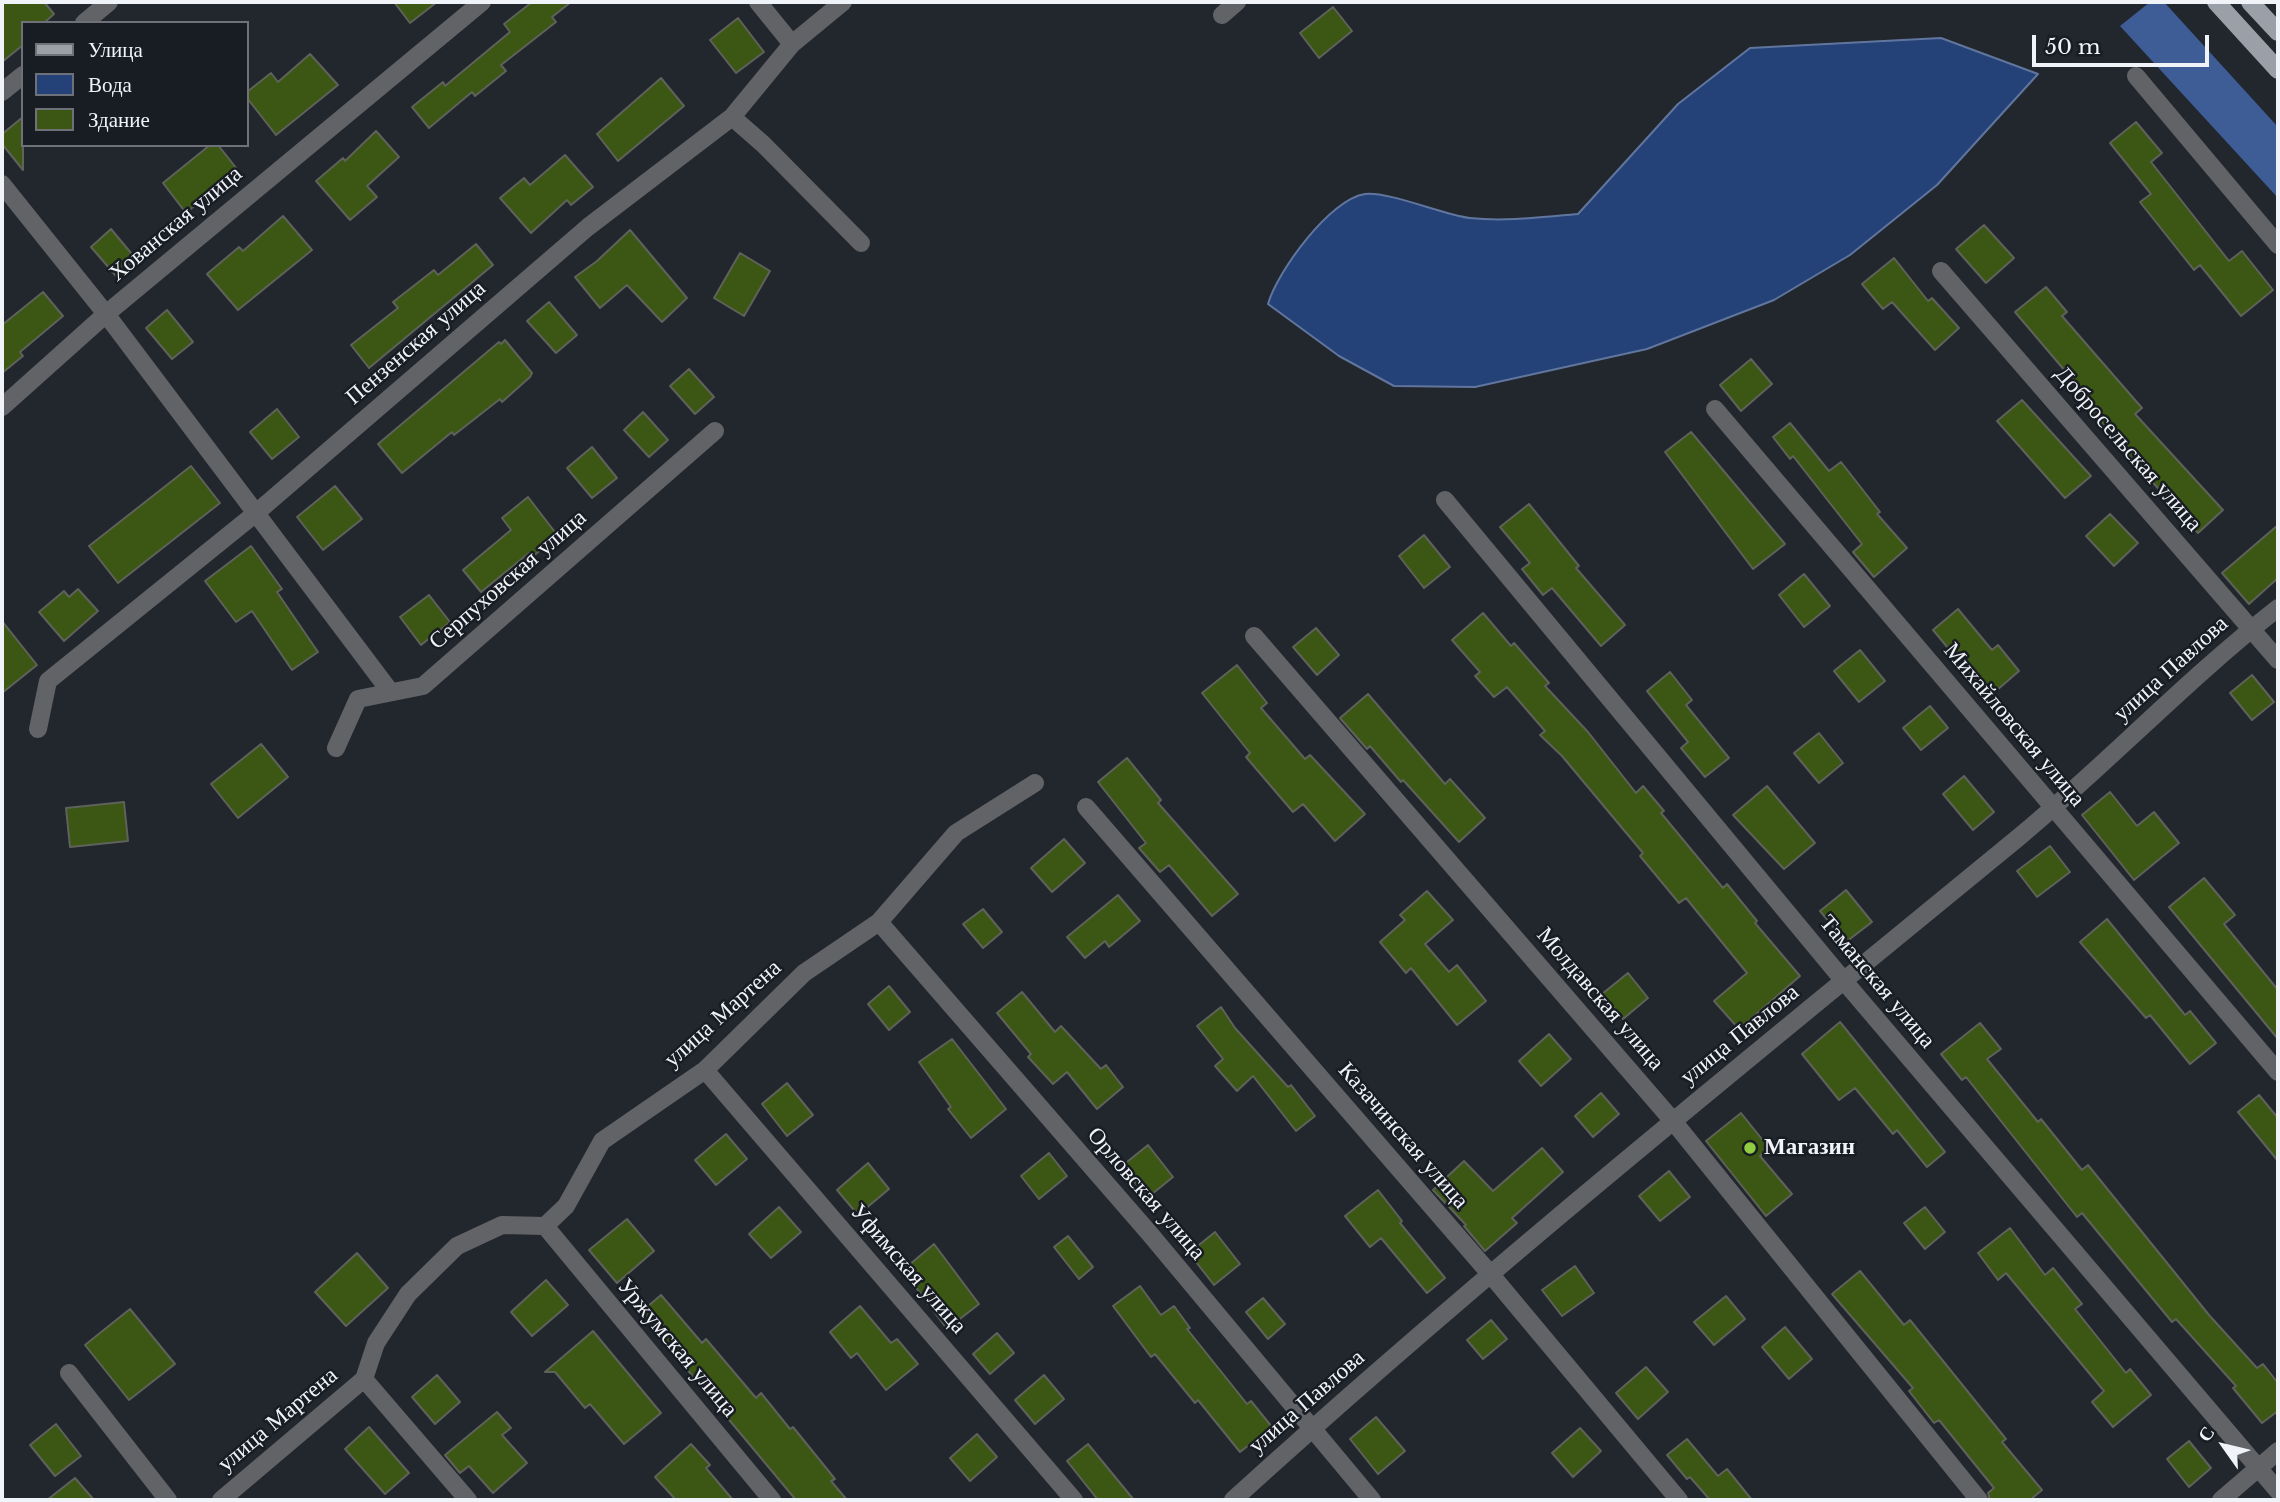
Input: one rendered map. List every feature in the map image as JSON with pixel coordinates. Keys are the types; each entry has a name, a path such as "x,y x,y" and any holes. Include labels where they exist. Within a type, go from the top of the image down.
{"main road":[{"path":"2216,2 2278,70"},
{"path":"2250,2 2278,32"}],"street":[{"path":"86,21 109,2"},
{"name":"Хованская улица","path":"2,407 106,314 482,2"},
{"path":"758,2 792,44"},
{"name":"Пензенская улица","path":"38,729 48,681 256,513 588,227 732,117 792,44 843,2"},
{"path":"1222,15 1237,2"},
{"path":"2136,76 2278,245"},
{"path":"2,92 21,77"},
{"path":"732,117 763,144 860,243"},
{"path":"2,184 106,314 389,690"},
{"name":"Добросельская улица","path":"1941,271 2278,660"},
{"name":"Михайловская улица","path":"1715,409 2278,1072"},
{"name":"Серпуховская улица","path":"336,748 358,699 389,690 424,686 715,431"},
{"name":"Таманская улица","path":"1445,500 1844,981 2278,1491"},
{"name":"улица Павлова","path":"1233,1500 1312,1429 1673,1121 2053,809 2278,608"},
{"name":"Молдавская улица","path":"1254,636 1673,1121 1979,1500"},
{"name":"улица Мартена","path":"221,1500 365,1379 376,1343 408,1294 457,1245 502,1226 545,1226 566,1206 602,1141 705,1070 804,973 879,922 956,833 1035,783"},
{"name":"Казачинская улица","path":"1086,807 1492,1276 1679,1500"},
{"name":"Орловская улица","path":"879,922 1141,1224 1372,1500"},
{"name":"Уфимская улица","path":"705,1070 1074,1500"},
{"name":"Уржумская улица","path":"545,1226 772,1500"},
{"path":"69,1373 168,1500"},
{"path":"365,1379 468,1500"},
{"path":"2221,1500 2278,1451"}],"shaded area":[{"path":"2150,2 2164,2 2278,127 2278,198 2120,26"}],"water":[{"path":"1941,38 2038,74 1937,185 1850,255 1774,300 1647,349 1475,387 1394,386 1339,356 1268,304 1293,256 1321,223 1351,199 1375,194 1459,216 1483,219 1524,219 1578,214 1678,104 1750,48"}],"building":[{"path":"2,2 44,2 54,14 46,21 21,21 21,47 2,62"},
{"path":"394,2 437,2 410,23"},
{"path":"532,2 571,2 552,17 556,22 501,65 506,71 475,96 472,92 429,128 412,107 443,82 445,86 510,32 504,24"},
{"path":"1333,7 1352,31 1319,58 1300,33"},
{"path":"738,18 764,52 736,73 710,40"},
{"path":"310,54 338,85 276,135 248,99 248,91 271,73 278,82"},
{"path":"661,78 684,106 618,161 597,134"},
{"path":"21,119 23,170 2,144 2,134"},
{"path":"2136,122 2162,153 2151,162 2229,261 2242,251 2273,290 2241,316 2200,265 2194,270 2140,202 2151,194 2110,143"},
{"path":"376,131 399,157 367,186 377,197 350,220 316,181 343,158 345,161"},
{"path":"208,147 220,147 237,169 186,213 163,183"},
{"path":"565,155 593,187 571,205 567,200 531,233 500,198 524,178 530,185"},
{"path":"283,216 312,250 238,310 207,274 239,247 243,251"},
{"path":"1984,225 2014,258 1986,283 1956,249"},
{"path":"111,229 136,259 116,276 91,247"},
{"path":"630,230 687,298 662,322 627,285 600,308 575,277 597,261"},
{"path":"476,244 493,265 369,368 351,345 398,308 393,302 434,270 438,275"},
{"path":"740,253 770,271 744,316 714,298"},
{"path":"1894,258 1928,301 1932,298 1959,328 1935,350 1892,302 1883,309 1862,284"},
{"path":"2046,287 2067,312 2062,316 2142,408 2135,414 2223,510 2198,533 2122,448 2090,408 2094,405 2015,312"},
{"path":"43,292 63,316 20,352 23,356 2,373 2,325"},
{"path":"549,302 577,335 556,353 527,321"},
{"path":"167,310 193,342 172,359 146,328"},
{"path":"505,340 532,373 530,377 502,402 500,399 454,435 452,432 402,473 378,444 499,342 501,344"},
{"path":"1751,359 1772,384 1741,411 1720,385"},
{"path":"689,369 714,397 695,414 670,386"},
{"path":"2022,400 2091,476 2065,498 1997,421"},
{"path":"277,409 299,437 272,459 250,432"},
{"path":"643,412 668,440 649,457 624,430"},
{"path":"1790,423 1829,471 1841,462 1880,512 1877,514 1907,548 1874,577 1853,552 1862,544 1793,456 1790,459 1773,437"},
{"path":"1691,432 1785,544 1753,569 1665,452"},
{"path":"592,447 617,478 592,498 567,468"},
{"path":"191,466 220,503 118,583 89,546"},
{"path":"335,486 362,519 323,550 297,517"},
{"path":"528,497 558,536 532,557 529,553 481,592 463,570 511,530 502,518"},
{"path":"1529,504 1579,566 1576,568 1625,625 1601,646 1552,588 1543,595 1522,569 1530,563 1500,527"},
{"path":"2110,514 2138,543 2114,566 2086,536"},
{"path":"2278,525 2278,578 2249,604 2222,573"},
{"path":"1424,535 1450,567 1424,588 1399,556"},
{"path":"251,546 282,589 277,592 318,652 292,670 252,611 236,622 205,581"},
{"path":"1804,574 1830,606 1804,627 1779,595"},
{"path":"78,589 98,611 64,641 39,612 64,591 69,597"},
{"path":"429,595 450,622 421,645 400,617"},
{"path":"1958,609 1992,650 1998,645 2019,671 1989,697 1933,630"},
{"path":"1483,613 1511,646 1514,643 1549,683 1545,686 1588,732 1636,793 1643,786 1664,811 1661,813 1723,888 1727,884 1757,921 1755,923 1800,976 1739,1029 1714,1001 1747,973 1686,898 1679,903 1640,856 1643,853 1562,756 1540,735 1545,731 1507,687 1494,697 1475,676 1480,672 1452,640"},
{"path":"2,621 37,665 2,693"},
{"path":"1316,628 1339,655 1317,675 1293,647"},
{"path":"1860,650 1885,681 1859,702 1834,671"},
{"path":"1237,665 1267,703 1261,708 1305,759 1310,755 1365,814 1335,841 1303,804 1293,812 1246,757 1250,753 1202,693"},
{"path":"1670,672 1692,700 1686,705 1729,758 1705,777 1681,748 1688,742 1647,691"},
{"path":"2252,675 2274,702 2252,720 2230,693"},
{"path":"1368,694 1445,784 1450,779 1485,818 1459,842 1403,780 1401,782 1370,746 1367,749 1340,718"},
{"path":"1930,706 1948,728 1921,750 1903,728"},
{"path":"1819,733 1843,763 1819,783 1794,753"},
{"path":"261,744 288,777 238,818 211,784"},
{"path":"1127,758 1161,800 1158,803 1238,894 1212,916 1169,865 1160,872 1139,848 1146,843 1098,782"},
{"path":"1964,776 1994,812 1973,830 1943,794"},
{"path":"1767,786 1815,843 1784,869 1733,815"},
{"path":"2110,792 2137,826 2154,812 2179,843 2134,880 2082,815"},
{"path":"124,802 128,841 70,847 66,808"},
{"path":"1064,839 1085,863 1052,892 1031,868"},
{"path":"2050,846 2070,872 2037,897 2017,871"},
{"path":"2204,878 2235,915 2224,924 2278,990 2278,1039 2169,907"},
{"path":"1846,890 1872,922 1846,942 1820,911"},
{"path":"1427,891 1453,920 1425,944 1449,972 1457,965 1486,1001 1457,1025 1411,968 1406,973 1380,942 1405,920 1400,915"},
{"path":"1118,895 1140,921 1109,947 1105,941 1085,958 1067,937"},
{"path":"983,909 1002,932 983,948 963,924"},
{"path":"2107,919 2185,1015 2190,1011 2216,1043 2190,1064 2150,1015 2146,1018 2080,942"},
{"path":"1628,973 1648,998 1623,1019 1602,994"},
{"path":"889,986 910,1012 889,1030 868,1004"},
{"path":"1022,992 1055,1032 1061,1026 1101,1069 1106,1065 1123,1087 1097,1109 1067,1072 1053,1084 1028,1057 1031,1054 997,1013"},
{"path":"1221,1007 1235,1028 1288,1087 1291,1085 1315,1116 1296,1131 1253,1076 1237,1091 1215,1066 1223,1059 1197,1026"},
{"path":"1840,1022 1945,1152 1927,1167 1897,1130 1893,1134 1855,1088 1839,1100 1802,1054"},
{"path":"1980,1023 2001,1049 1987,1059 2038,1122 2041,1119 2082,1170 2088,1165 2209,1315 2257,1368 2263,1364 2278,1383 2278,1411 2262,1423 2233,1388 2236,1386 2176,1319 2172,1322 2082,1213 2077,1217 1966,1077 1962,1080 1941,1054"},
{"path":"1549,1034 1571,1059 1541,1086 1519,1061"},
{"path":"952,1039 1006,1109 971,1138 948,1109 951,1107 919,1062"},
{"path":"787,1083 813,1115 787,1136 762,1104"},
{"path":"1601,1093 1619,1114 1593,1137 1575,1116"},
{"path":"2259,1095 2278,1118 2278,1161 2238,1112"},
{"path":"1741,1113 1769,1148 1760,1156 1792,1194 1766,1216 1706,1141"},
{"path":"726,1134 747,1159 716,1185 695,1160"},
{"path":"1148,1145 1173,1177 1147,1198 1122,1166"},
{"path":"1542,1148 1563,1172 1512,1218 1517,1223 1485,1251 1464,1226 1466,1225 1433,1190 1464,1161 1493,1191"},
{"path":"1049,1153 1067,1176 1039,1199 1021,1176"},
{"path":"868,1163 889,1189 858,1215 837,1190"},
{"path":"1669,1171 1690,1197 1660,1221 1639,1196"},
{"path":"1378,1190 1402,1221 1400,1223 1445,1278 1427,1293 1381,1238 1370,1247 1345,1216"},
{"path":"779,1207 801,1232 771,1258 749,1234"},
{"path":"1925,1207 1945,1232 1925,1249 1904,1223"},
{"path":"627,1219 654,1251 617,1283 589,1250"},
{"path":"2010,1228 2045,1275 2053,1268 2082,1304 2075,1309 2126,1373 2130,1369 2151,1395 2113,1427 2092,1402 2104,1391 2006,1273 1998,1280 1978,1253"},
{"path":"1215,1232 1240,1264 1214,1285 1189,1253"},
{"path":"1068,1236 1093,1267 1079,1279 1054,1247"},
{"path":"934,1244 979,1304 947,1329 903,1270"},
{"path":"357,1253 388,1288 346,1326 315,1292"},
{"path":"1575,1266 1594,1293 1562,1316 1542,1290"},
{"path":"1860,1271 1904,1325 1910,1320 2006,1439 2002,1442 2042,1490 2030,1500 1990,1500 1988,1493 1994,1488 1939,1420 1934,1423 1909,1391 1913,1388 1832,1294"},
{"path":"546,1280 568,1305 532,1336 511,1312"},
{"path":"1140,1286 1161,1315 1174,1306 1190,1328 1187,1329 1247,1404 1251,1401 1272,1427 1240,1452 1198,1400 1195,1403 1155,1354 1151,1357 1113,1306"},
{"path":"661,1295 702,1343 706,1339 756,1398 761,1393 790,1429 793,1427 835,1479 831,1481 847,1500 796,1500 640,1313"},
{"path":"1726,1296 1745,1319 1714,1345 1694,1322"},
{"path":"1263,1298 1285,1324 1268,1339 1246,1312"},
{"path":"860,1306 891,1343 897,1339 918,1364 886,1390 857,1353 851,1358 830,1332"},
{"path":"130,1309 175,1364 129,1400 85,1345"},
{"path":"1491,1320 1507,1339 1483,1359 1467,1340"},
{"path":"1785,1327 1812,1359 1789,1379 1762,1347"},
{"path":"593,1331 661,1413 624,1444 590,1404 585,1408 555,1372 545,1372"},
{"path":"997,1333 1014,1353 990,1374 973,1354"},
{"path":"1646,1367 1668,1392 1638,1419 1616,1393"},
{"path":"437,1375 460,1402 435,1424 412,1397"},
{"path":"1044,1375 1064,1399 1035,1424 1015,1400"},
{"path":"497,1412 511,1428 502,1435 527,1463 493,1493 469,1466 460,1473 445,1455"},
{"path":"1376,1417 1405,1451 1378,1474 1350,1439"},
{"path":"56,1424 81,1456 55,1476 30,1445"},
{"path":"369,1427 409,1473 385,1494 345,1449"},
{"path":"1580,1428 1601,1451 1573,1477 1552,1453"},
{"path":"977,1434 997,1457 970,1481 950,1458"},
{"path":"1687,1439 1718,1476 1727,1469 1752,1500 1710,1500 1690,1477 1687,1479 1667,1455"},
{"path":"2189,1441 2211,1468 2189,1487 2167,1459"},
{"path":"691,1444 710,1465 706,1468 733,1500 676,1500 655,1477"},
{"path":"1088,1444 1134,1500 1098,1500 1067,1461"},
{"path":"75,1478 94,1500 47,1500"}],"place":[{"name":"Магазин","path":"1750,1148"}]}
